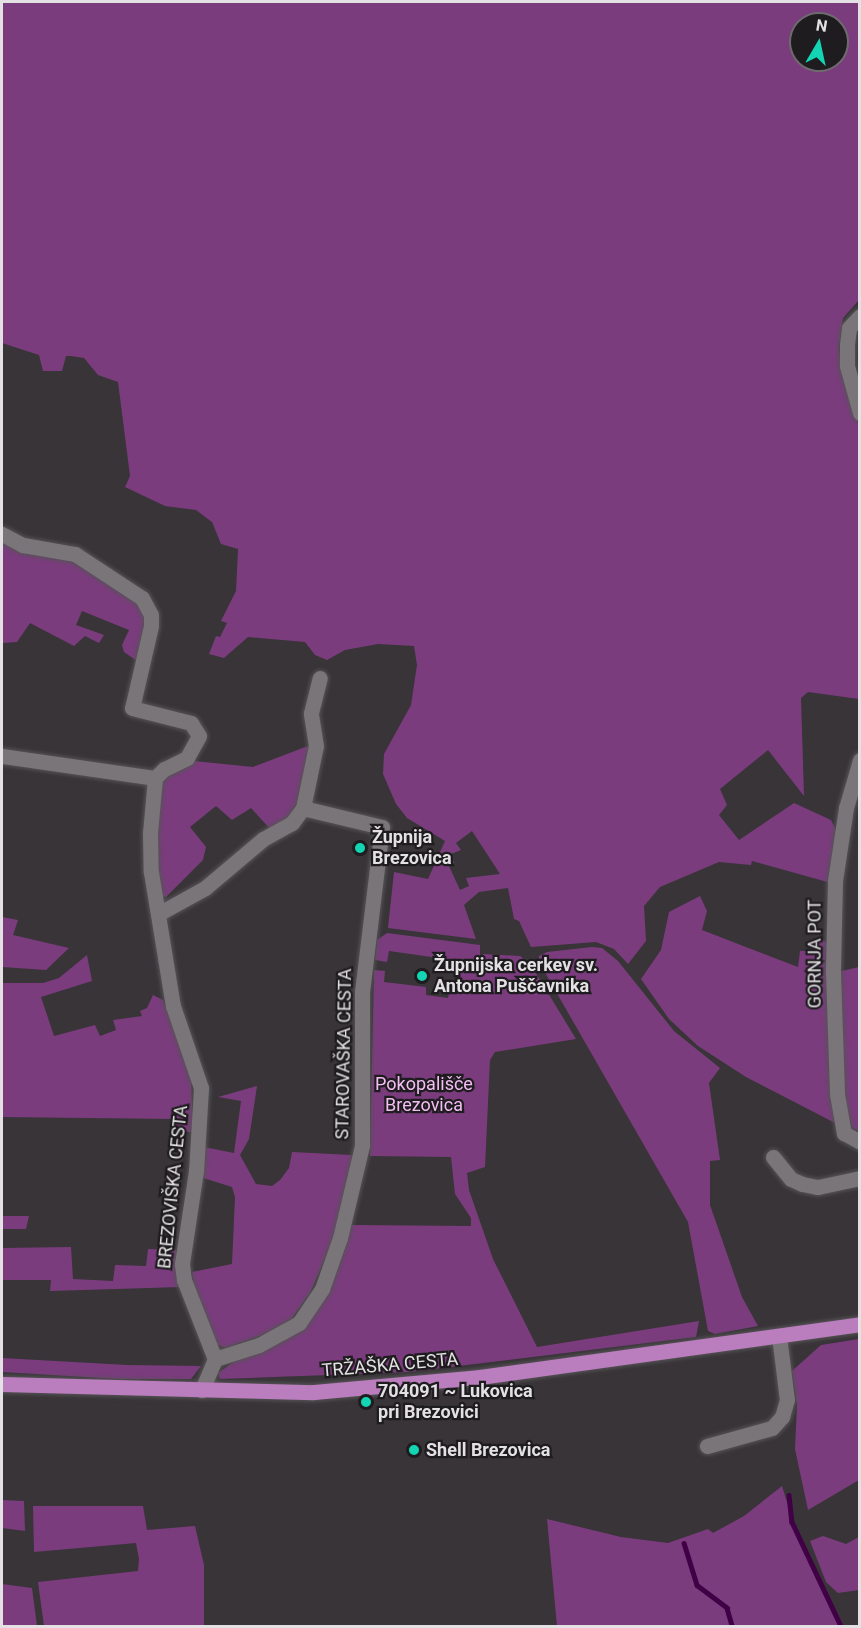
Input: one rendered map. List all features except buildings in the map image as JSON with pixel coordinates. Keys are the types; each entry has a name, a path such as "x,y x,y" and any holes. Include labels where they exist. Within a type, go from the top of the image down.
{"main road":[{"name":"TRŽAŠKA CESTA","path":"2,1384 314,1392 480,1377 860,1324"}],"street":[{"path":"860,316 849,328 847,366 860,413"},
{"path":"2,534 23,545 75,554 134,590 148,606 151,626 132,708 192,723 199,736 187,758 164,769 155,778 2,756"},
{"path":"158,914 205,888 263,839 292,823 303,808 316,746 311,713 320,678"},
{"name":"GORNJA POT","path":"860,760 846,808 835,881 834,972 837,1094 844,1132 860,1142"},
{"name":"BREZOVIŠKA CESTA","path":"155,778 150,852 158,914 173,1006 201,1088 196,1171 182,1264 184,1280 215,1359"},
{"name":"STAROVAŠKA CESTA","path":"215,1359 259,1345 299,1323 322,1289 340,1238 362,1146 362,992 382,826 303,808"},
{"path":"773,1157 791,1179 802,1184 818,1187 860,1178"},
{"path":"707,1446 772,1428 782,1417 787,1400 779,1336"},
{"path":"202,1390 215,1359"}],"green space":[{"path":"2,2 859,2 859,300 843,318 839,347 841,369 859,427 859,699 808,692 801,698 804,796 768,750 720,789 727,805 719,815 739,840 794,803 831,820 836,830 831,883 752,861 751,865 719,862 660,887 644,906 646,941 628,964 614,949 596,942 531,947 519,921 514,919 508,888 479,892 464,905 476,939 388,928 394,872 428,879 445,841 407,818 396,804 383,774 384,754 411,705 417,665 414,646 378,644 345,650 327,660 315,655 305,642 248,637 224,658 209,654 216,636 220,637 227,623 221,621 236,591 238,549 221,544 212,522 196,510 165,506 125,487 130,476 118,382 98,375 84,358 71,356 66,356 62,371 43,371 39,355 2,343","holes":["472,831 500,874 466,878 469,886 460,890 449,866 454,863 451,854 461,850 456,843"]},
{"path":"2,539 83,563 130,593 147,619 137,661 124,652 122,645 129,630 82,611 76,625 104,635 99,643 85,636 74,646 30,623 17,642 2,643"},
{"path":"313,744 301,796 286,821 271,830 251,808 232,820 216,806 190,827 206,847 203,860 166,897 162,896 156,844 161,786 171,771 194,761 253,767"},
{"path":"700,896 707,911 702,930 798,967 800,951 810,951 819,937 828,944 837,1124 746,1077 698,1046 669,1019 641,979 661,950 669,912"},
{"path":"2,917 18,920 13,935 69,948 46,970 2,967"},
{"name":"Pokopališče Brezovica","path":"387,933 480,945 480,966 483,954 520,956 531,965 576,1039 495,1052 490,1060 485,1167 467,1173 469,1190 493,1259 537,1347 699,1321 696,1337 409,1372 220,1379 218,1373 235,1361 282,1342 305,1324 327,1292 352,1225 471,1226 471,1218 455,1194 451,1157 370,1156 374,970 385,971 384,982 426,987 426,995 448,998 450,987 458,983 461,967 453,960 389,951 387,962 375,960 377,940"},
{"path":"602,948 618,961 674,1031 720,1068 709,1083 720,1160 710,1161 710,1205 742,1297 758,1326 715,1334 708,1331 688,1222 539,962 539,956 547,952"},
{"path":"87,955 92,981 41,997 54,1036 95,1025 100,1036 116,1030 113,1020 142,1016 140,1011 147,1008 153,995 163,1000 191,1078 193,1132 175,1132 174,1119 2,1117 2,983 43,983 59,978"},
{"path":"859,967 859,1131 852,1128 839,1080 837,972"},
{"path":"257,1086 249,1139 240,1155 256,1184 272,1186 280,1180 289,1168 292,1152 352,1155 347,1191 330,1247 310,1293 292,1318 274,1331 225,1348 218,1345 195,1294 192,1272 232,1264 235,1197 232,1187 200,1177 204,1147 234,1153 241,1101 218,1097"},
{"path":"2,1216 29,1216 26,1229 2,1229"},
{"path":"71,1247 73,1279 113,1281 115,1265 146,1266 148,1249 176,1250 181,1287 50,1291 51,1280 2,1280 2,1248"},
{"path":"859,1339 859,1480 808,1510 795,1449 797,1405 792,1371 821,1345"},
{"path":"2,1358 127,1365 201,1366 191,1379 118,1379 2,1372"},
{"path":"782,1486 800,1544 840,1626 557,1626 547,1519 621,1537 668,1543 708,1529 713,1533 744,1516"},
{"path":"2,1500 24,1501 25,1531 2,1528"},
{"path":"33,1506 143,1506 147,1530 195,1526 204,1565 204,1626 44,1626 38,1582 138,1571 139,1559 136,1543 34,1552"},
{"path":"823,1536 846,1544 859,1537 859,1590 838,1593 826,1582 810,1541"},
{"path":"2,1584 32,1588 37,1626 2,1626"}],"waterway":[{"path":"789,1495 792,1522 841,1626"},
{"path":"684,1543 697,1585 727,1608 732,1626"}],"place":[{"name":"Župnija Brezovica","path":"360,848"},
{"name":"Župnijska cerkev sv. Antona Puščavnika","path":"422,976"},
{"name":"704091 ~ Lukovica pri Brezovici","path":"366,1402"},
{"name":"Shell Brezovica","path":"414,1450"}]}
